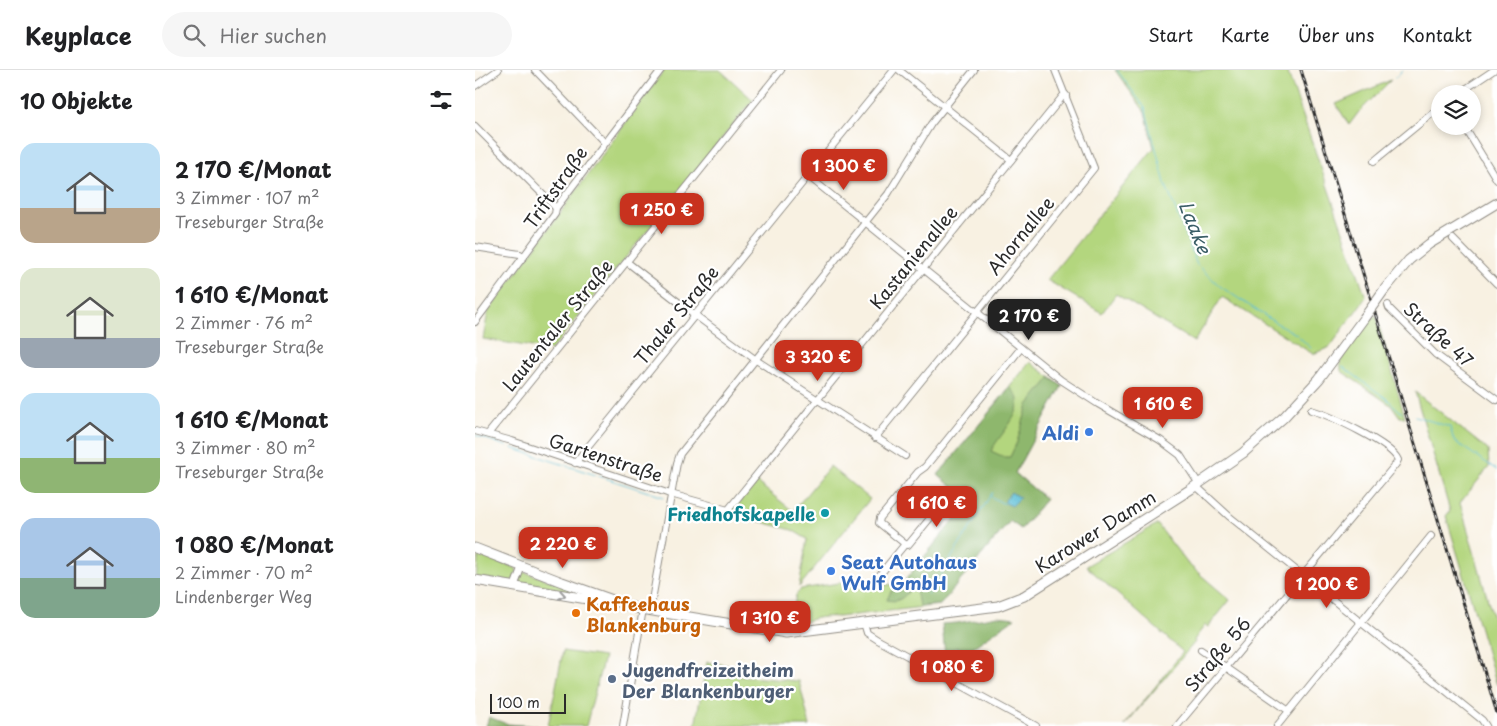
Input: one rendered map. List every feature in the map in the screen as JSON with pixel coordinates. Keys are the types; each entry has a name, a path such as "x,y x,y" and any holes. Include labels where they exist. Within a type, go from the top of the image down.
{"main road":[{"name":"Karower Damm","path":"626,605 646,610 789,633 987,608 1017,599 1197,485 1243,453 1283,417 1330,365 1384,290 1409,260 1429,244 1497,203"},
{"path":"475,548 626,605"},
{"path":"475,580 626,605"}],"street":[{"path":"475,86 498,70"},
{"path":"535,70 605,143"},
{"name":"Triftstraße","path":"475,322 555,214 556,208 661,70"},
{"name":"Lautentaler Straße","path":"488,434 781,70"},
{"name":"Thaler Straße","path":"575,463 895,70"},
{"path":"899,70 1011,160"},
{"path":"623,726 677,463 681,454 866,223 888,194 931,124 974,70"},
{"path":"1055,70 1066,95"},
{"path":"1471,85 1491,71"},
{"name":"Kastanienallee","path":"729,510 923,268 1063,96 1066,95"},
{"name":"Ahornallee","path":"875,438 1094,168 1066,95"},
{"path":"1374,161 1431,114"},
{"path":"475,126 556,208"},
{"path":"1470,135 1497,180"},
{"path":"808,176 1061,380 1160,440 1180,455 1197,485 1230,517 1482,720 1486,726"},
{"path":"1453,239 1497,284"},
{"path":"475,247 520,254 523,257"},
{"path":"627,262 756,360 905,456"},
{"name":"Straße 47","path":"1388,306 1435,354 1497,400"},
{"path":"945,500 908,545 879,524 880,518 917,472 925,467 1021,348"},
{"name":"Straße 56","path":"1177,726 1396,464 1395,455 1367,435 1331,417 1311,410"},
{"name":"Gartenstraße","path":"475,431 671,494 729,510"},
{"path":"1277,726 1431,536"},
{"path":"878,577 905,544"},
{"path":"514,587 522,566"},
{"path":"864,623 867,633 878,640 1035,726"},
{"path":"1201,650 1289,711"}],"green space":[{"path":"664,70 720,70 753,100 551,350 483,339 488,312"},
{"path":"1115,70 1287,70 1366,297 1330,347 1313,354 1222,297 1194,342 1116,294 1102,313 1047,280 1154,148 1145,112"},
{"path":"1391,80 1358,113 1349,125 1336,104"},
{"path":"1376,315 1405,417 1400,417 1392,406 1341,371 1340,362 1362,326"},
{"path":"1030,362 1062,386 1015,473 1046,499 1021,529 1010,521 940,605 838,617 820,617 790,626 796,595 801,589 845,582 859,588 903,583 954,520 965,497 938,475"},
{"path":"1050,378 1062,386 1015,473 1046,499 1021,529 1010,521 940,605 920,606 916,592 911,589 898,600 887,600 891,591 903,583 954,520 965,497 938,475 1010,387 1017,397 1018,407 1012,420 991,451 1004,457 1010,457 1017,442 1028,405"},
{"path":"1415,392 1488,450 1489,467 1460,503 1497,632 1497,685 1446,516 1450,511"},
{"path":"830,466 870,499 799,587 807,539 792,530 730,512 755,481 793,511"},
{"path":"1157,524 1188,564 1230,600 1208,627 1205,625 1194,640 1195,642 1124,726 1183,652 1086,566"},
{"path":"479,554 516,568 517,572 513,582 476,578"},
{"path":"524,572 604,598 519,584 521,574"},
{"path":"998,616 1015,618 966,652 958,647 945,655 942,624"},
{"path":"563,651 604,657 586,726 548,726"},
{"path":"707,662 739,667 738,676 799,681 810,726 695,726"},
{"path":"489,717 507,724 537,726 486,726"}],"water":[{"path":"1011,492 1020,498 1012,506 1005,503"}],"waterway":[{"name":"Laake","path":"1117,70 1145,108 1165,183 1197,265 1221,287 1296,334 1311,348"},
{"path":"1395,78 1403,70"},
{"name":"Laake","path":"1343,367 1387,399 1402,413"},
{"name":"Laake","path":"1415,416 1450,427 1454,441 1497,470"},
{"path":"475,435 506,446"},
{"path":"512,448 664,497"},
{"path":"928,595 992,493"},
{"path":"990,496 1005,503"}],"railway":[{"path":"1301,70 1497,713"}],"place":[{"name":"Aldi","path":"1089,432"},
{"name":"Friedhofskapelle","path":"825,513"},
{"name":"Seat Autohaus Wulf GmbH","path":"831,571"},
{"name":"Kaffeehaus Blankenburg","path":"576,613"},
{"name":"Jugendfreizeitheim Der Blankenburger","path":"612,679"}]}
